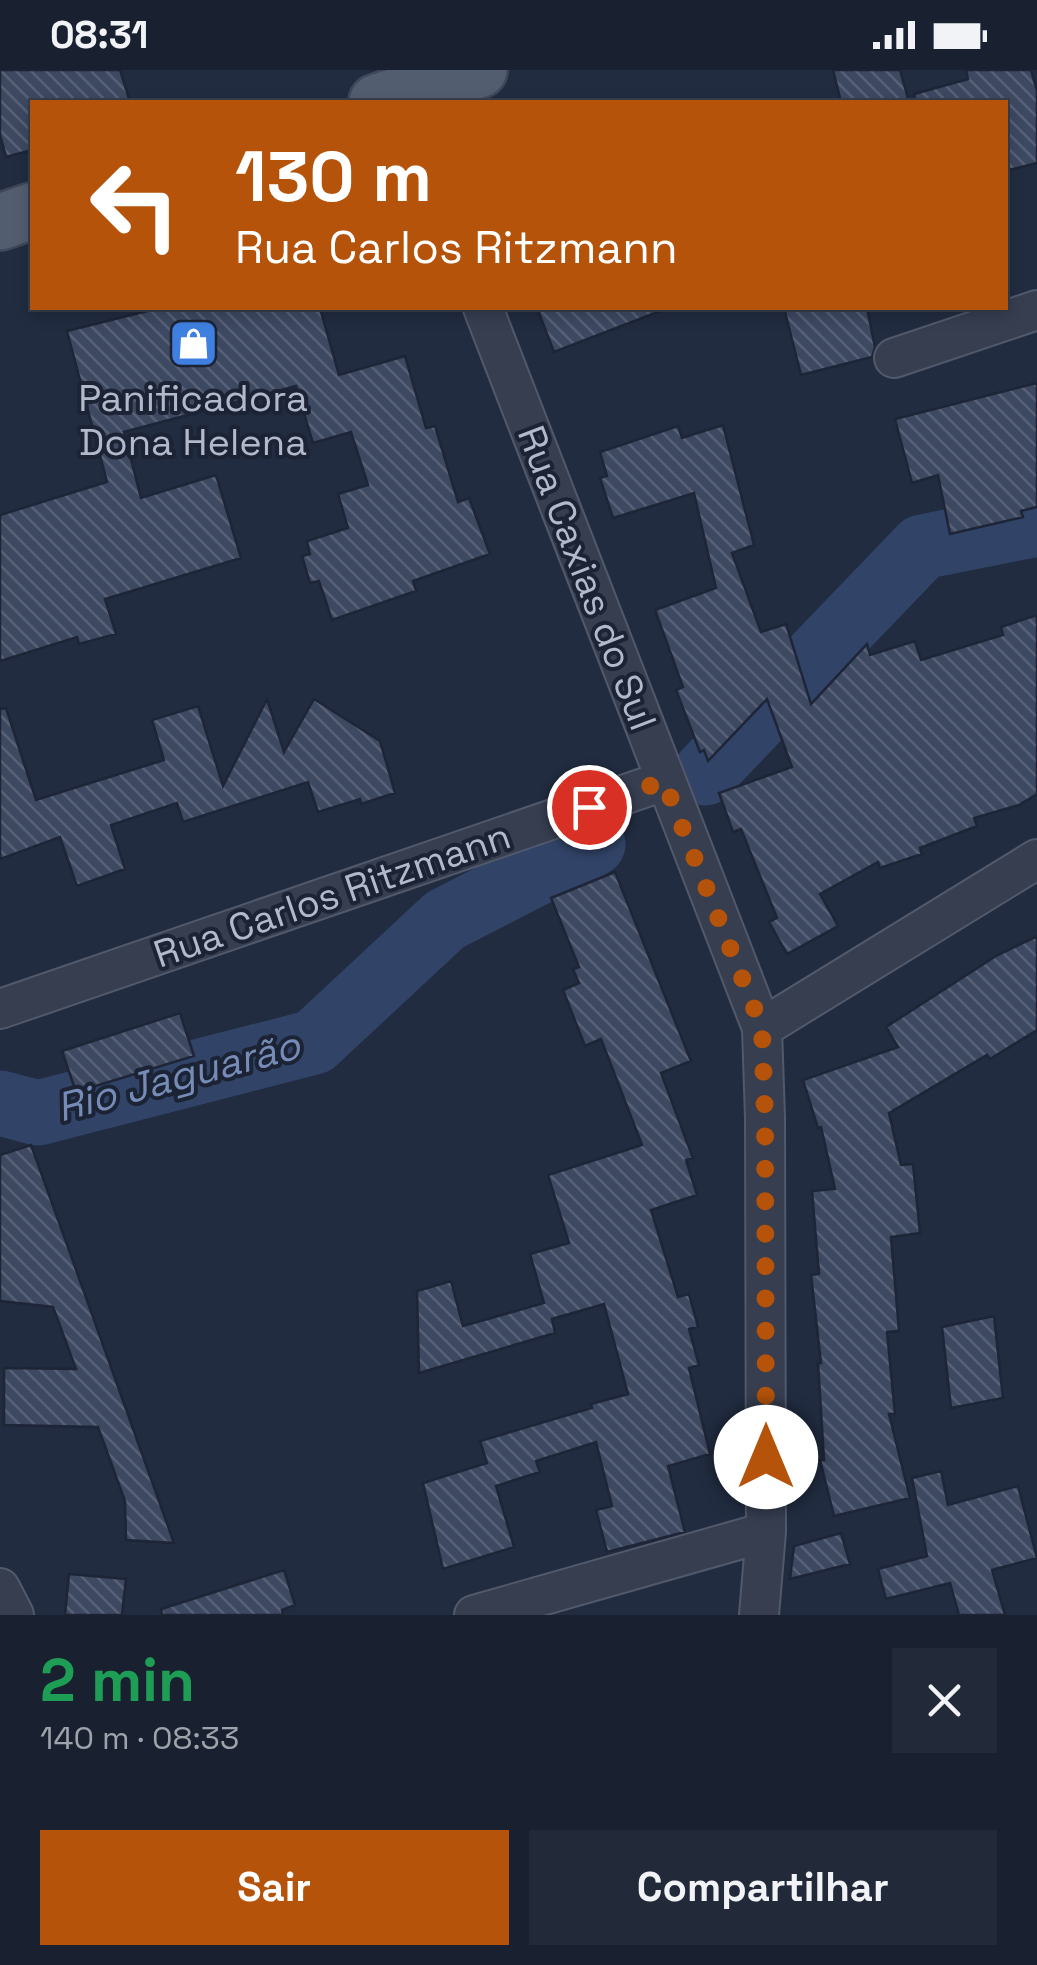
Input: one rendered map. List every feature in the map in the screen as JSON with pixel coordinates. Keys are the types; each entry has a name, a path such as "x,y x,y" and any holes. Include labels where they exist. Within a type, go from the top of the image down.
{"main road":[{"path":"394,100 479,70"},
{"path":"0,222 30,212"}],"street":[{"name":"Rua Caxias do Sul","path":"484,310 762,1028 766,1532 758,1615"},
{"path":"894,358 1037,310"},
{"name":"Rua Carlos Ritzmann","path":"0,1009 664,781"},
{"path":"762,1028 1037,859"},
{"path":"474,1615 766,1532"},
{"path":"0,1588 14,1615"}],"building":[{"path":"0,70 120,70 129,100 30,100 30,151 6,157 0,135"},
{"path":"833,70 900,70 908,100 840,100"},
{"path":"966,70 1031,70 1037,91 1037,163 1008,170 1008,100 915,100 914,94 968,79"},
{"path":"321,310 339,375 405,356 426,428 435,426 458,502 469,498 490,554 413,581 416,591 332,620 319,581 310,583 302,556 310,554 307,541 348,528 338,494 368,485 351,432 313,443 296,386 124,432 141,498 216,475 241,558 105,599 116,634 79,644 77,637 0,661 0,515 107,482 67,331 147,311"},
{"path":"538,310 663,310 554,352"},
{"path":"785,310 867,310 875,347 872,357 801,375"},
{"path":"1037,383 1037,507 1021,511 1023,517 950,534 938,475 912,483 895,419"},
{"path":"723,425 754,545 732,553 761,632 786,624 811,704 867,644 870,655 915,641 921,660 1003,635 1001,627 1037,615 1037,794 1019,805 974,818 977,826 920,848 922,854 880,868 878,862 820,894 838,926 787,954 769,922 777,918 741,829 733,832 719,793 792,767 767,699 708,761 704,750 700,752 676,690 683,687 655,610 716,588 694,493 613,518 600,478 607,476 600,452 678,426 682,438"},
{"path":"267,699 284,752 314,699 380,741 395,793 318,812 308,782 183,822 177,803 111,825 125,869 77,886 60,837 0,859 0,709 6,708 36,800 164,760 152,720 198,706 223,786"},
{"path":"615,872 691,1061 661,1073 693,1158 686,1160 697,1195 651,1210 678,1297 689,1294 698,1327 689,1329 699,1365 689,1368 710,1454 668,1466 685,1532 607,1552 596,1510 612,1506 596,1442 536,1461 540,1472 496,1486 514,1547 443,1569 423,1483 487,1463 480,1441 628,1394 604,1304 552,1319 555,1333 419,1373 417,1291 451,1281 463,1326 544,1303 530,1254 569,1243 548,1175 642,1145 601,1039 585,1046 563,990 579,983 573,969 579,967 551,898"},
{"path":"1037,936 1037,1030 889,1113 901,1165 913,1164 920,1233 891,1237 899,1331 887,1332 895,1414 889,1414 910,1498 834,1516 820,1460 824,1460 821,1363 811,1275 819,1274 812,1191 835,1189 821,1127 818,1128 803,1080 898,1047 886,1027 996,956"},
{"path":"180,1013 194,1056 76,1092 62,1051"},
{"path":"31,1145 174,1543 126,1540 125,1501 98,1427 4,1425 4,1368 76,1369 53,1307 0,1301 0,1155"},
{"path":"994,1316 1003,1398 951,1408 942,1327"},
{"path":"941,1471 948,1505 1018,1486 1037,1558 992,1570 1005,1615 959,1615 950,1583 886,1599 878,1569 927,1556 912,1478"},
{"path":"841,1533 850,1564 790,1579 794,1546"},
{"path":"284,1570 295,1605 282,1610 283,1615 162,1615 161,1609"},
{"path":"69,1574 126,1579 122,1615 65,1615"}],"waterway":[{"name":"Rio Jaguarão","path":"705,773 922,547 1037,524"},
{"name":"Rio Jaguarão","path":"0,1103 38,1113 314,1042 445,920 593,844"}],"place":[{"name":"Panificadora Dona Helena","path":"193,344"}],"route":[{"path":"589,807 664,781 762,1028 766,1457"}]}
